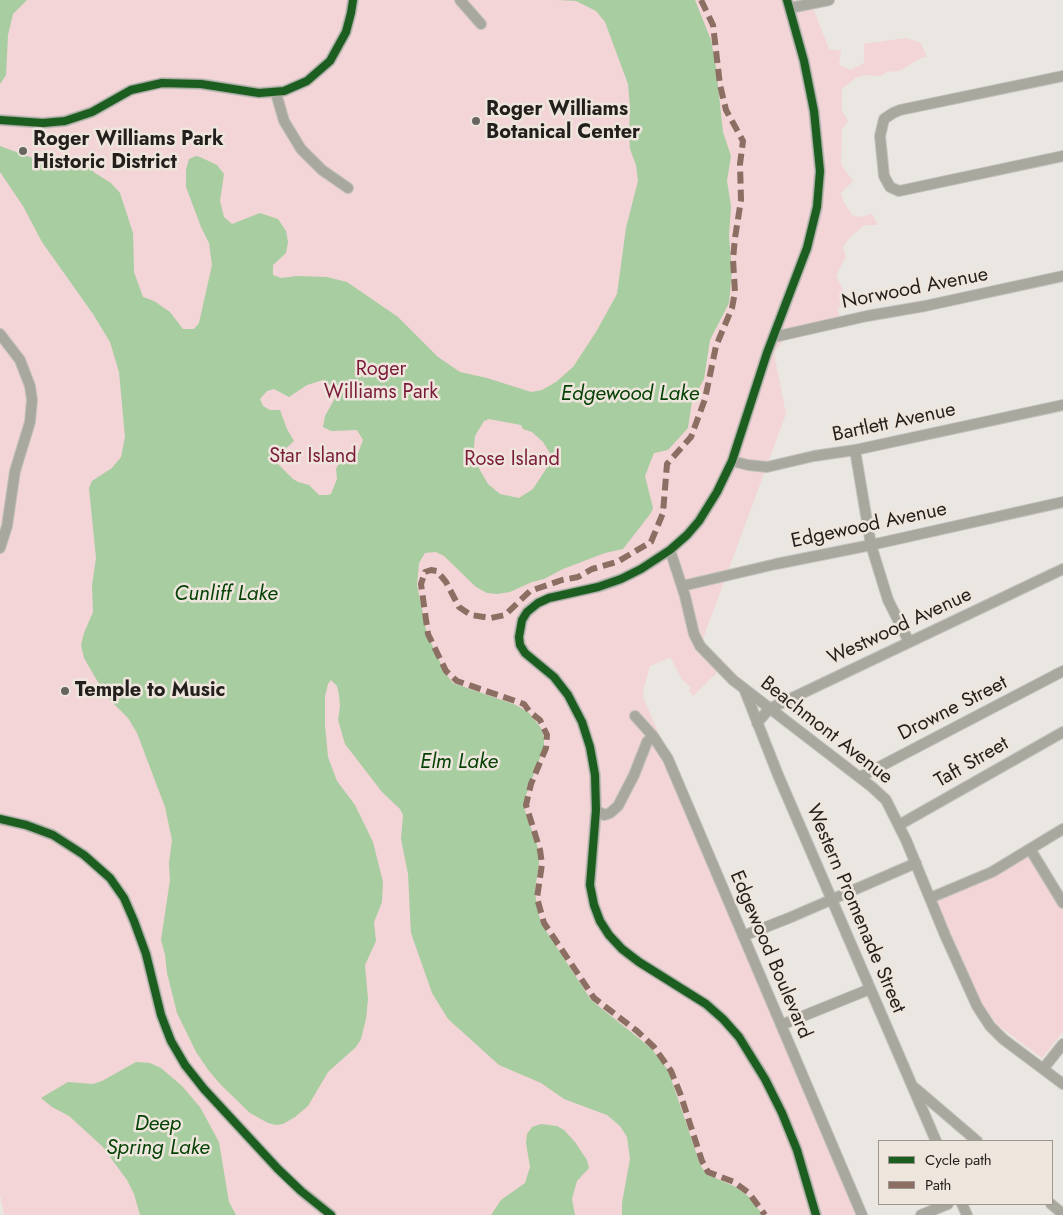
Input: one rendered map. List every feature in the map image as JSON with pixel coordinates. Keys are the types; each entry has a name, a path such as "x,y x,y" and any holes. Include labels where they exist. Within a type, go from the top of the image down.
{"street":[{"path":"0,120 43,123 65,121 92,112 131,90 162,83 201,84 250,92 276,93 307,81 330,61 346,32 353,0"},
{"path":"460,0 482,24"},
{"path":"816,1215 805,1174 782,1113 765,1079 739,1037 706,1004 639,962 622,949 609,935 600,921 590,885 596,810 594,765 590,747 582,722 572,701 560,683 522,649 518,637 520,627 527,612 543,600 609,584 642,569 670,550 699,521 714,497 732,461 774,337 812,234 819,182 818,148 811,92 789,4 829,0"},
{"path":"1063,76 900,110 884,119 880,136 884,176 890,187 899,191 1063,156"},
{"path":"276,93 284,121 298,144 316,164 348,188"},
{"name":"Norwood Avenue","path":"774,337 1063,276"},
{"path":"0,334 20,360 30,386 32,400 30,422 15,471 7,526 0,548"},
{"name":"Bartlett Avenue","path":"732,461 757,467 767,467 1063,405"},
{"path":"855,450 871,545 888,600 909,642"},
{"name":"Edgewood Avenue","path":"682,586 1063,502"},
{"name":"Beachmont Avenue","path":"670,550 697,642 727,676 886,800 916,863 977,1006 990,1026 1003,1039 1063,1084"},
{"name":"Westwood Avenue","path":"758,723 769,709 1063,570"},
{"name":"Drowne Street","path":"860,778 1063,672"},
{"name":"Western Promenade Street","path":"744,689 831,899 936,1140"},
{"name":"Edgewood Boulevard","path":"635,716 653,736 668,759 862,1215"},
{"name":"Taft Street","path":"899,825 1063,732"},
{"path":"596,810 601,814 607,814 618,806 647,742 653,736"},
{"path":"0,819 26,825 58,838 92,861 112,880 124,898 134,921 146,954 161,1015 179,1057 204,1089 278,1169 301,1191 331,1215"},
{"path":"930,898 992,872 1063,829"},
{"path":"1030,849 1063,902"},
{"path":"743,936 916,863"},
{"path":"781,1025 870,989"},
{"path":"1043,1069 1063,1044"},
{"path":"912,1086 976,1140"},
{"path":"921,1215 946,1205"},
{"path":"1052,1205 1063,1214"}],"green space":[{"name":"Roger Williams Park","path":"0,0 810,0 829,49 841,51 839,65 851,70 864,63 864,44 907,38 921,43 927,57 921,58 899,71 887,72 880,76 867,75 857,77 842,89 842,110 848,121 842,129 841,165 853,181 841,193 843,201 852,215 859,217 872,214 878,225 865,225 851,236 843,247 846,257 836,275 843,290 839,297 841,307 837,308 842,323 789,334 774,353 786,414 701,644 721,669 693,696 689,690 691,688 682,679 670,657 650,666 643,697 864,1215 4,1215 0,1194"},
{"path":"1028,854 1063,910 1063,1032 1042,1058 998,1025 984,1008 936,899"}],"water":[{"path":"0,0 27,0 13,14 8,35 6,75 0,84"},
{"path":"558,0 695,0 711,40 723,132 731,156 727,181 731,206 729,236 732,272 729,303 710,340 704,379 692,401 688,428 668,450 654,453 645,476 653,508 623,549 605,553 510,592 497,594 487,593 476,587 444,556 436,552 425,553 419,563 417,585 427,634 445,673 453,683 516,705 529,713 541,728 544,747 525,798 524,808 538,848 539,863 535,891 541,923 591,1000 651,1048 668,1070 700,1164 706,1174 736,1187 749,1197 763,1215 622,1215 622,1203 630,1159 627,1137 620,1126 607,1115 564,1099 541,1083 499,1065 448,1019 432,993 411,933 408,874 401,839 403,815 400,809 382,792 345,744 338,720 339,695 337,686 331,680 325,696 328,757 337,781 355,805 373,842 383,882 382,902 374,922 376,941 365,965 368,999 361,1039 356,1047 328,1072 308,1106 283,1124 268,1123 250,1113 209,1071 196,1052 177,1013 161,940 170,880 169,863 172,840 165,807 137,733 128,718 106,696 84,658 81,645 93,612 92,585 96,558 89,488 92,481 112,468 121,457 125,437 119,372 110,342 93,314 42,242 23,206 0,172 0,146 49,164 86,165 111,183 120,193 133,233 134,272 143,297 154,301 170,312 183,329 194,329 199,323 212,265 209,243 186,187 186,170 189,159 196,156 200,157 217,165 224,174 220,201 224,217 232,224 260,213 278,219 286,231 288,242 286,253 273,265 273,275 281,278 297,276 327,277 347,282 398,317 438,357 460,372 487,378 531,392 542,390 556,382 573,367 596,332 617,294 626,228 638,181 636,165 630,149 628,84 605,22 596,11 576,1","holes":["323,380 331,387 335,398 325,416 323,427 331,431 357,430 363,440 357,456 338,465 336,469 337,479 331,494 328,495 319,495 309,485 293,479 270,456 284,450 294,441 280,410 270,410 263,406 260,399 267,391 274,389 289,397 307,385","489,419 521,425 523,429 532,432 543,442 550,453 546,469 533,489 519,498 500,494 488,484 473,458 475,436 484,421"]},
{"name":"Deep Spring Lake","path":"136,1062 150,1063 161,1068 182,1086 200,1107 219,1142 229,1202 236,1215 140,1215 134,1194 127,1180 102,1146 69,1116 52,1107 41,1098 68,1082 93,1084 102,1081"},
{"path":"541,1124 557,1126 564,1130 587,1160 589,1168 577,1181 572,1199 575,1215 491,1215 501,1200 525,1183 530,1167 526,1143 527,1134 532,1127"}],"marked path":[{"path":"701,0 713,25 720,85 726,110 743,141 740,164 741,200 733,259 735,292 732,308 716,346 705,399 691,437 667,464 663,513 651,542 617,562 592,569 578,577 562,580 530,591 505,615 491,618 471,615 459,607 446,582 437,571 425,572 421,584 428,634 446,671 457,681 524,704 540,720 547,735 546,748 531,784 526,805 540,850 542,864 537,898 544,923 594,998 637,1031 654,1047 671,1071 702,1161 708,1172 734,1182 749,1193 765,1215"}],"cycle path":[{"path":"0,120 43,123 65,121 92,112 131,90 162,83 201,84 259,93 284,91 307,81 330,61 346,32 353,0"},
{"path":"787,0 804,61 814,111 820,171 817,207 807,248 767,353 732,461 717,492 699,521 670,550 641,569 621,579 598,587 549,598 538,603 527,612 522,620 519,637 520,645 525,653 554,677 568,695 582,722 590,747 595,775 596,810 590,885 600,921 609,935 622,949 639,962 706,1004 739,1037 765,1079 782,1113 797,1150 816,1215"},
{"path":"0,819 26,825 53,835 84,855 110,878 124,898 134,921 146,954 161,1015 171,1041 185,1065 204,1089 278,1169 301,1191 331,1215"}],"place":[{"name":"Roger Williams Botanical Center","path":"476,121"},
{"name":"Roger Williams Park Historic District","path":"23,151"},
{"name":"Temple to Music","path":"65,691"}],"water label":[{"name":"Edgewood Lake","path":"630,395"},
{"name":"Cunliff Lake","path":"226,595"},
{"name":"Elm Lake","path":"459,763"}],"park label":[{"name":"Star Island","path":"313,457"},
{"name":"Rose Island","path":"512,460"}]}
